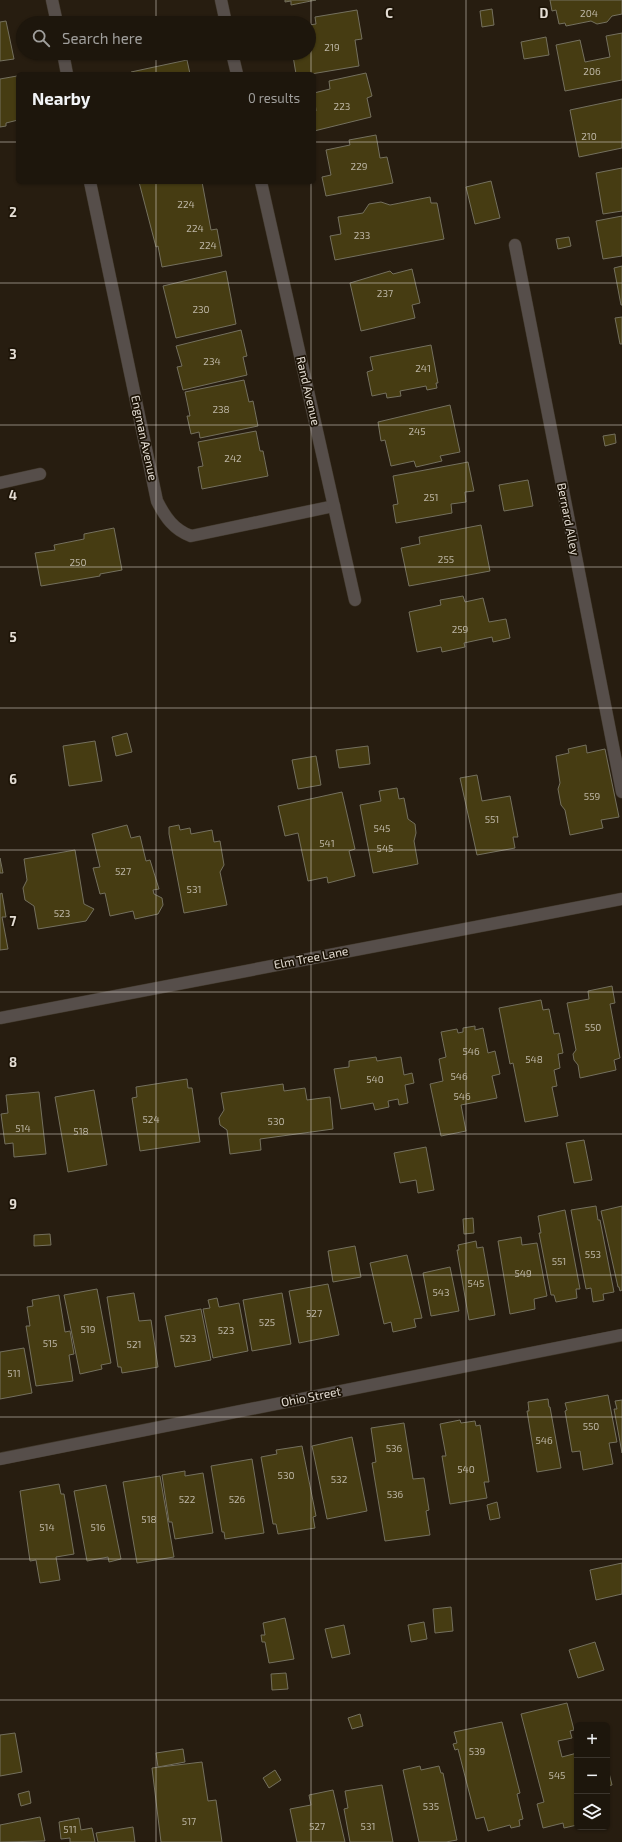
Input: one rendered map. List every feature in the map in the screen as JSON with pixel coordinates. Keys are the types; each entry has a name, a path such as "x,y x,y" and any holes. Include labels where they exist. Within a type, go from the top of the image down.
{"street":[{"path":"52,0 55,16"},
{"path":"221,0 224,16"},
{"path":"64,60 67,72"},
{"path":"234,60 237,72"},
{"name":"Engman Avenue","path":"90,184 157,501 165,516 182,533 192,536 334,506"},
{"name":"Rand Avenue","path":"261,184 356,600"},
{"name":"Bernard Alley","path":"515,245 622,792"},
{"path":"0,483 40,474"},
{"name":"Elm Tree Lane","path":"0,1018 622,899"},
{"name":"Ohio Street","path":"0,1459 622,1335"}],"building":[{"path":"285,0 316,0 291,5 291,1 285,2"},
{"path":"550,0 622,0 622,14 612,16 607,22 597,24 591,21 566,26 565,23 559,24 556,10 552,11"},
{"path":"492,9 494,25 482,27 480,11"},
{"path":"357,10 362,39 355,40 359,66 316,73 296,72 294,60 316,60 316,17"},
{"path":"6,21 14,59 0,61 0,22"},
{"path":"622,33 622,80 565,91 556,45 580,40 585,62 610,57 606,36"},
{"path":"546,37 549,55 524,59 521,42"},
{"path":"187,60 190,72 131,72"},
{"path":"366,73 372,96 367,98 371,117 316,131 316,92 330,89 329,81"},
{"path":"16,76 16,120 6,123 6,126 0,127 0,79"},
{"path":"622,99 622,148 579,157 570,110"},
{"path":"376,135 380,158 387,157 393,183 326,196 322,177 331,175 326,150 350,145 349,140"},
{"path":"622,168 622,211 603,214 596,173"},
{"path":"491,181 500,218 475,224 466,187"},
{"path":"140,184 202,184 211,230 217,229 222,256 162,267 158,246 156,247"},
{"path":"430,197 431,203 437,203 444,239 335,260 330,236 341,234 338,217 363,213 369,204 381,202 390,205"},
{"path":"622,216 622,256 603,259 596,221"},
{"path":"569,237 571,246 558,249 556,239"},
{"path":"622,266 622,305 621,305 614,268"},
{"path":"412,269 420,303 412,305 415,318 361,331 350,283 390,271 393,274"},
{"path":"226,271 236,324 176,338 163,286"},
{"path":"622,317 622,344 620,344 615,318"},
{"path":"241,330 247,356 243,357 247,375 183,390 177,367 182,366 176,346"},
{"path":"431,345 438,383 436,383 437,388 427,390 426,386 400,391 401,396 387,398 386,393 372,396 367,372 373,370 370,357"},
{"path":"244,380 249,402 253,401 258,426 200,438 199,432 191,434 187,416 190,416 185,392"},
{"path":"450,405 460,452 440,456 442,461 416,467 414,461 391,466 385,440 381,441 378,422"},
{"path":"256,431 260,451 263,451 268,476 202,489 198,467 203,466 198,442"},
{"path":"615,434 616,443 605,446 603,436"},
{"path":"468,462 474,491 465,492 466,502 451,504 452,513 396,523 393,505 398,504 393,476"},
{"path":"528,480 533,506 504,511 499,485"},
{"path":"481,525 490,571 409,586 401,548 420,544 419,537"},
{"path":"114,528 122,570 100,574 100,576 41,586 35,553 55,550 54,545 84,539 84,534"},
{"path":"463,596 465,602 483,598 489,622 506,619 510,638 493,642 492,637 464,643 465,647 442,652 441,647 417,652 409,612 441,605 440,600"},
{"path":"127,733 132,752 116,756 112,737"},
{"path":"95,741 102,781 69,786 63,746"},
{"path":"586,745 587,753 605,749 619,817 601,820 603,828 570,835 565,810 561,805 558,789 560,783 556,756 569,753 568,749"},
{"path":"368,746 370,764 339,768 336,750"},
{"path":"316,756 321,785 298,789 292,760"},
{"path":"477,775 482,801 510,796 518,837 513,837 515,848 477,855 460,778"},
{"path":"397,788 399,799 404,798 408,819 415,824 416,833 414,841 418,864 373,873 360,805 381,801 379,791"},
{"path":"342,792 355,849 349,851 355,876 328,883 327,877 308,881 298,833 285,836 278,806"},
{"path":"127,825 131,838 140,836 146,861 150,860 159,889 153,890 154,894 162,898 163,905 158,914 135,919 133,911 110,916 105,893 100,894 93,868 100,867 92,834"},
{"path":"179,825 180,830 190,828 191,834 212,830 214,842 220,841 224,865 220,872 227,905 184,913 169,834 169,827"},
{"path":"75,850 84,904 94,909 86,921 38,929 34,906 25,900 23,888 27,880 24,859"},
{"path":"0,858 3,873 0,873"},
{"path":"2,893 6,917 2,917 8,949 0,950 0,894"},
{"path":"612,986 615,1003 610,1004 620,1058 614,1060 616,1070 580,1078 578,1065 574,1060 573,1054 576,1050 567,1003 589,999 588,991"},
{"path":"541,1000 543,1010 549,1009 554,1034 559,1033 563,1053 558,1054 560,1068 554,1070 557,1086 552,1087 558,1116 525,1122 513,1063 510,1064 499,1008"},
{"path":"475,1026 475,1030 483,1028 488,1053 495,1051 500,1074 492,1076 497,1098 461,1105 466,1131 441,1136 430,1084 443,1081 439,1059 446,1057 441,1032 457,1029 458,1033 463,1032 463,1028"},
{"path":"376,1057 377,1061 401,1057 404,1075 412,1073 414,1083 405,1085 408,1103 399,1105 398,1099 388,1101 389,1107 375,1110 373,1103 341,1109 334,1069 349,1067 349,1061"},
{"path":"187,1079 188,1088 192,1088 200,1142 140,1151 132,1098 137,1097 136,1087"},
{"path":"283,1084 284,1091 305,1088 307,1100 330,1097 333,1129 260,1139 261,1150 230,1154 227,1130 220,1125 219,1118 224,1110 221,1093"},
{"path":"94,1090 107,1165 68,1172 55,1097"},
{"path":"39,1092 46,1154 14,1157 13,1143 5,1144 1,1114 8,1113 6,1095"},
{"path":"584,1140 592,1180 574,1183 566,1143"},
{"path":"426,1147 434,1190 418,1193 416,1180 400,1183 394,1153"},
{"path":"596,1206 614,1292 603,1294 604,1300 593,1302 591,1288 586,1289 571,1210"},
{"path":"622,1206 622,1290 620,1291 601,1211"},
{"path":"565,1210 580,1289 576,1289 577,1298 556,1302 554,1295 551,1295 539,1233 541,1233 538,1216"},
{"path":"473,1218 474,1233 464,1234 463,1219"},
{"path":"50,1234 51,1245 34,1246 34,1235"},
{"path":"521,1237 522,1245 537,1243 547,1296 534,1299 535,1309 510,1314 498,1241"},
{"path":"476,1241 477,1248 483,1247 495,1315 469,1320 457,1250 459,1250 458,1245"},
{"path":"355,1246 361,1277 333,1282 328,1251"},
{"path":"407,1255 422,1318 414,1319 416,1327 393,1332 391,1322 384,1324 370,1263"},
{"path":"450,1267 459,1311 431,1316 423,1273"},
{"path":"328,1284 339,1335 299,1343 289,1291"},
{"path":"97,1289 111,1363 101,1365 102,1369 80,1374 64,1295"},
{"path":"134,1293 139,1321 151,1320 158,1367 122,1373 121,1367 118,1367 107,1297"},
{"path":"282,1293 291,1344 252,1351 243,1300"},
{"path":"59,1295 65,1332 70,1331 74,1354 69,1355 73,1381 36,1386 26,1326 30,1326 27,1307 33,1306 32,1300"},
{"path":"217,1298 219,1307 239,1303 248,1351 213,1358 203,1309 210,1308 208,1300"},
{"path":"201,1309 211,1360 175,1367 165,1316"},
{"path":"24,1348 32,1393 0,1399 0,1352"},
{"path":"608,1395 617,1442 609,1443 613,1464 583,1470 580,1451 572,1452 565,1403"},
{"path":"548,1399 561,1468 537,1472 527,1411 529,1411 528,1402"},
{"path":"622,1400 622,1453 614,1409 617,1409 615,1401"},
{"path":"460,1420 461,1423 475,1421 476,1426 480,1425 489,1482 484,1482 487,1498 450,1504 442,1456 446,1456 440,1424"},
{"path":"404,1423 413,1479 424,1478 429,1510 426,1511 430,1535 385,1541 372,1463 376,1462 371,1428"},
{"path":"352,1437 367,1511 327,1519 312,1446"},
{"path":"302,1446 316,1516 313,1517 315,1528 278,1534 276,1524 273,1524 261,1457 277,1454 276,1450"},
{"path":"252,1459 264,1533 225,1539 224,1532 222,1532 211,1466"},
{"path":"185,1471 185,1476 203,1473 213,1533 175,1539 172,1522 169,1522 162,1475"},
{"path":"160,1476 174,1557 137,1563 123,1482"},
{"path":"59,1484 61,1494 64,1494 74,1554 56,1557 60,1580 40,1583 36,1560 30,1561 20,1491"},
{"path":"106,1485 121,1559 109,1562 108,1557 87,1561 74,1491"},
{"path":"497,1502 500,1518 490,1520 487,1505"},
{"path":"622,1563 622,1594 596,1600 590,1570"},
{"path":"451,1607 453,1631 435,1633 433,1609"},
{"path":"285,1618 294,1659 269,1663 265,1642 262,1642 261,1635 265,1635 263,1623"},
{"path":"424,1622 427,1639 411,1642 408,1625"},
{"path":"344,1625 350,1654 332,1658 325,1629"},
{"path":"595,1642 604,1670 578,1678 569,1650"},
{"path":"286,1673 288,1689 272,1690 271,1674"},
{"path":"567,1703 574,1730 570,1731 572,1738 558,1741 562,1757 574,1754 574,1826 564,1828 563,1823 543,1828 537,1804 544,1802 521,1714"},
{"path":"360,1714 363,1726 352,1729 348,1718"},
{"path":"502,1722 520,1793 517,1794 523,1819 519,1820 520,1826 511,1828 510,1825 488,1831 484,1817 476,1819 458,1749 455,1750 453,1744 457,1743 454,1732"},
{"path":"15,1733 22,1772 0,1776 0,1735"},
{"path":"183,1749 185,1762 158,1767 156,1753"},
{"path":"202,1762 208,1801 216,1800 222,1842 161,1842 152,1768"},
{"path":"420,1766 421,1770 439,1766 441,1773 443,1773 457,1840 446,1842 419,1842 403,1770"},
{"path":"275,1770 281,1780 269,1788 263,1778"},
{"path":"382,1785 393,1842 350,1842 344,1809 348,1808 345,1791"},
{"path":"333,1790 345,1842 297,1842 290,1809 311,1805 309,1795"},
{"path":"29,1791 31,1803 21,1806 18,1794"},
{"path":"40,1817 45,1841 0,1842 0,1825"},
{"path":"79,1818 81,1830 92,1828 95,1842 70,1842 70,1838 61,1839 59,1822"},
{"path":"133,1827 135,1842 98,1842 96,1833"}]}
